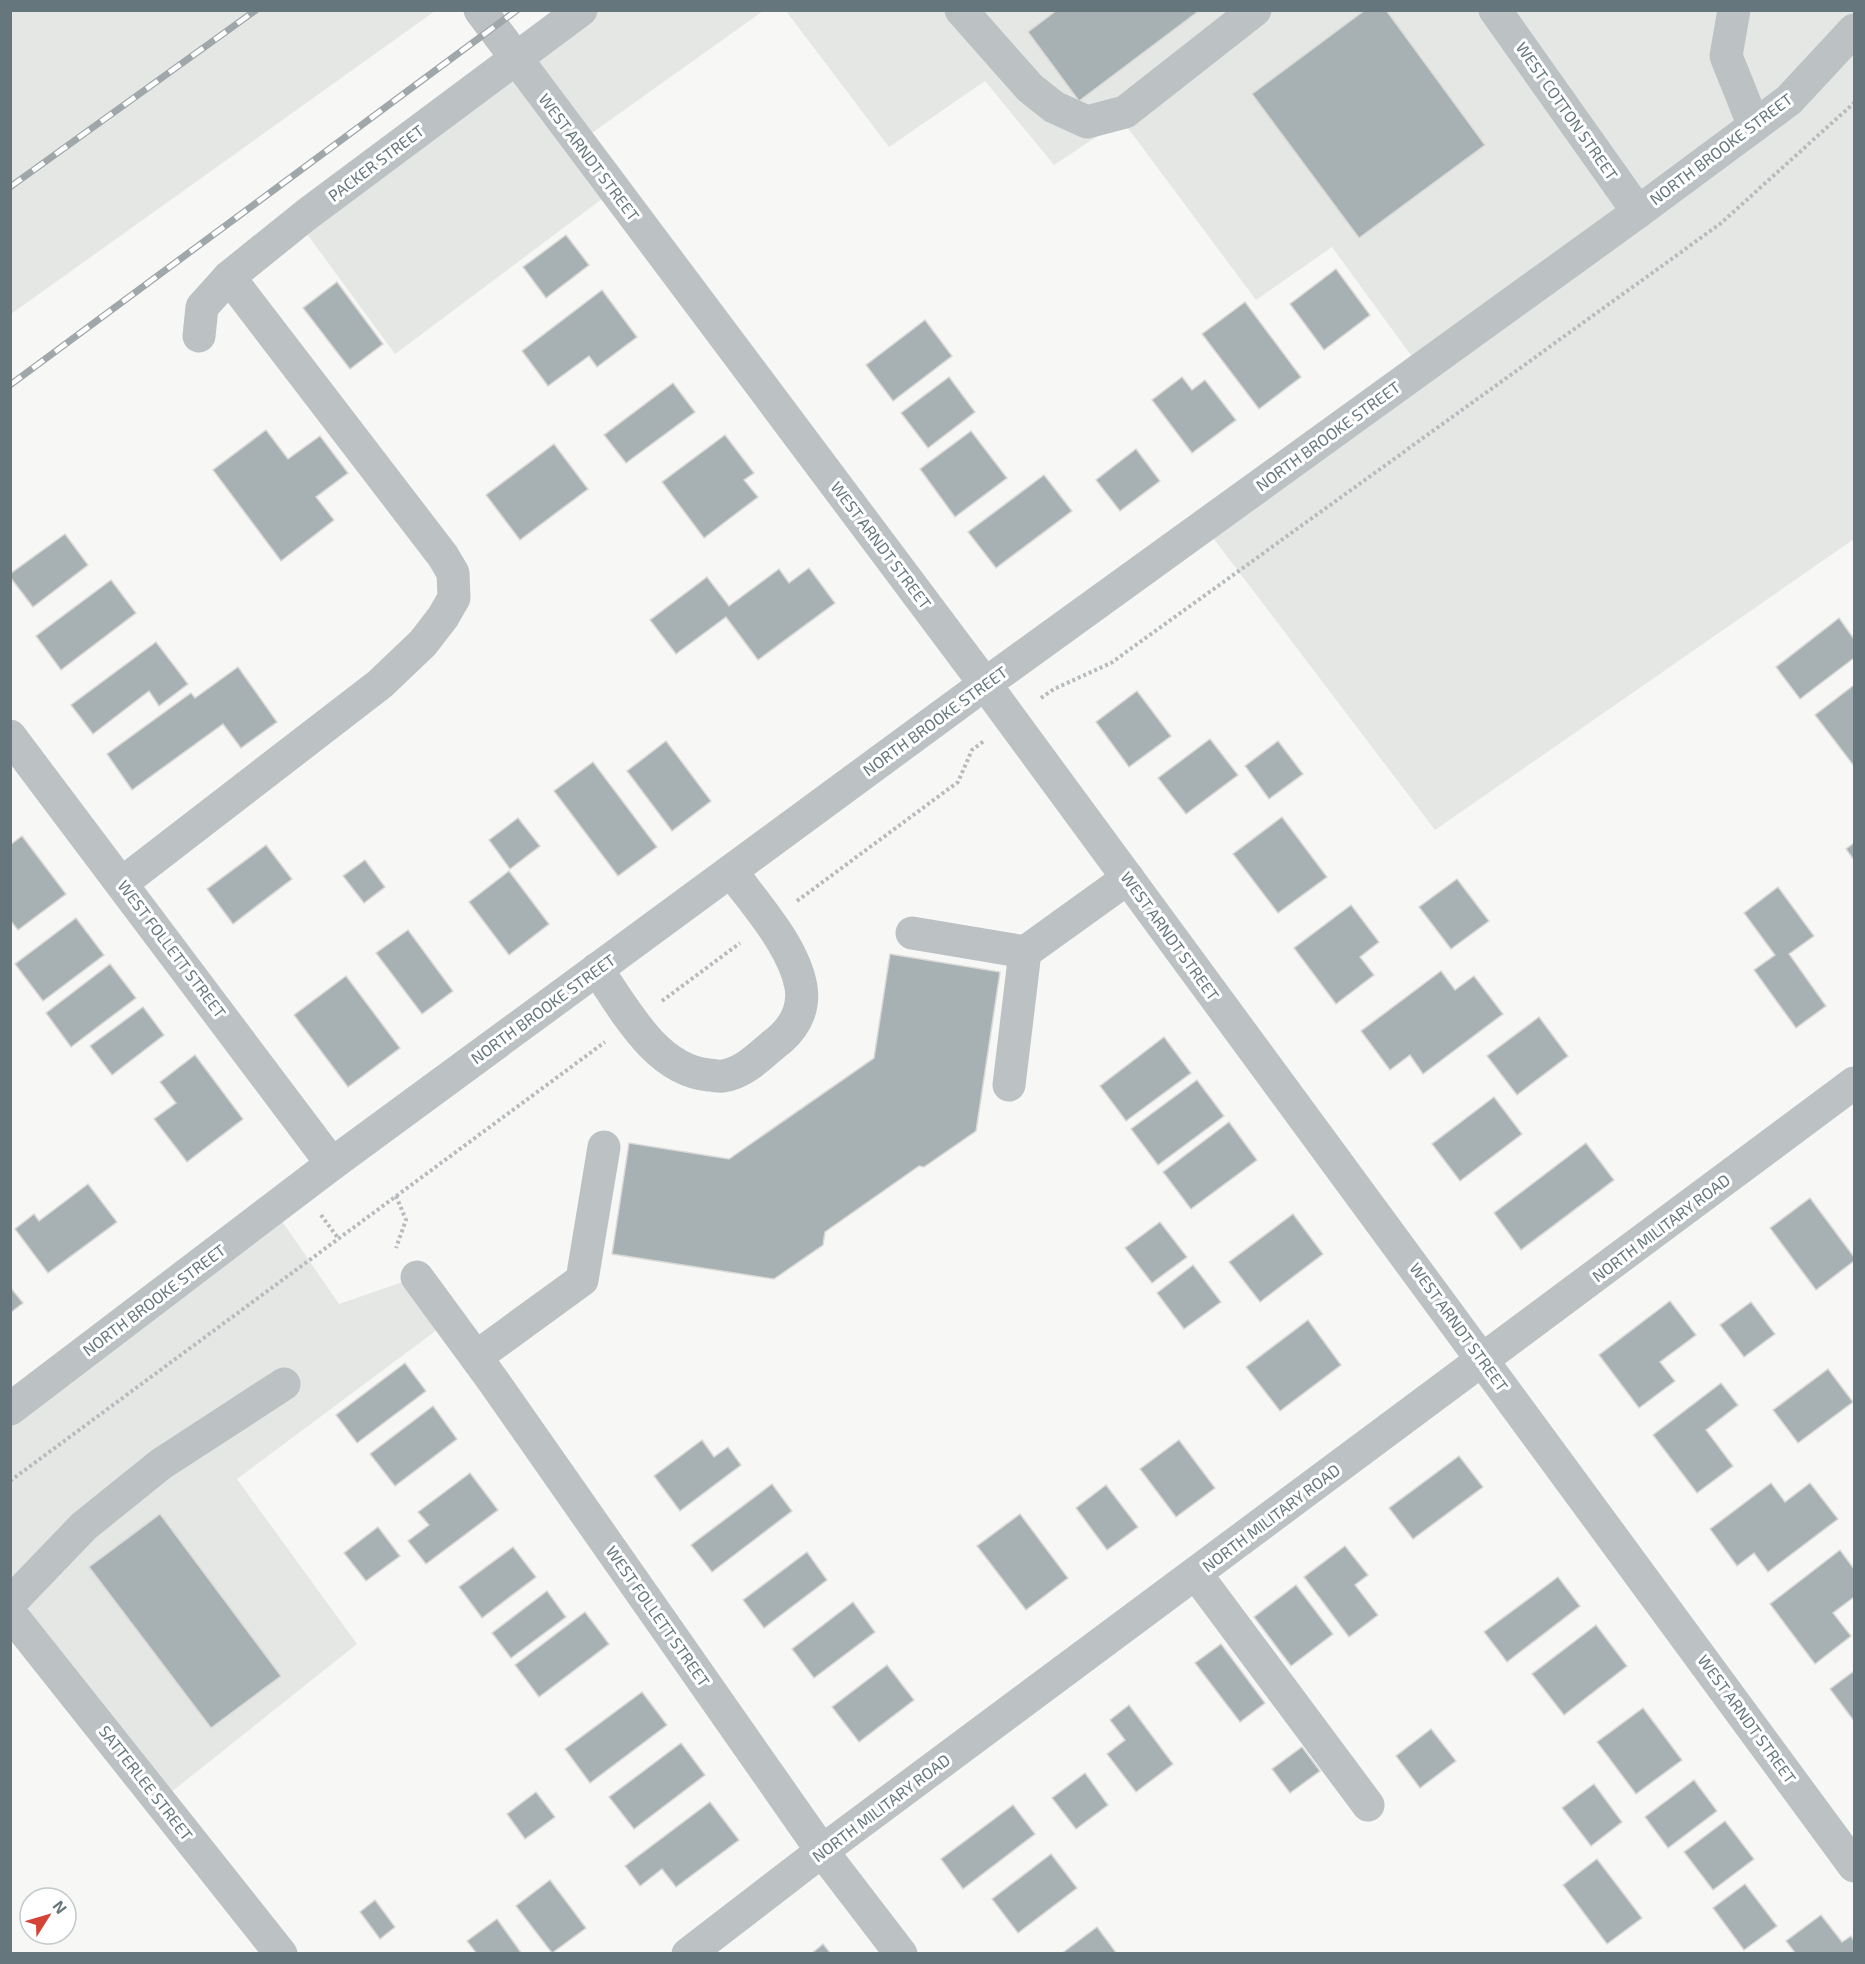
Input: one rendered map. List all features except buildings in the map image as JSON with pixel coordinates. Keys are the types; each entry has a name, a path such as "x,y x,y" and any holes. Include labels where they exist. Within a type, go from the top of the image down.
{"street":[{"name":"WEST ARNDT STREET","path":"480,10 985,684 1854,1866"},
{"name":"PACKER STREET","path":"200,336 202,307 229,277 306,214 581,10"},
{"path":"961,10 1030,88 1054,108 1087,122 1125,112 1255,10"},
{"name":"WEST COTTON STREET","path":"1495,10 1638,212"},
{"path":"1734,10 1726,56 1754,126"},
{"name":"NORTH BROOKE STREET","path":"10,1409 332,1164 597,969 1789,100 1854,30"},
{"path":"122,883 380,684 423,643 454,598 453,573 443,556 229,277"},
{"name":"WEST FOLLETT STREET","path":"10,735 332,1164"},
{"path":"597,969 633,1021 655,1047 676,1066 695,1074 723,1076 746,1067 785,1036 800,1015 802,989 795,963 769,922 731,871"},
{"path":"912,933 1025,952 1128,878"},
{"path":"1009,1085 1025,952"},
{"name":"NORTH MILITARY ROAD","path":"688,1953 1854,1083"},
{"path":"476,1357 582,1280 604,1147"},
{"name":"WEST FOLLETT STREET","path":"417,1277 476,1357 822,1851 901,1953"},
{"path":"10,1603 84,1527 161,1464 284,1384"},
{"path":"1196,1574 1368,1805"},
{"name":"SATTERLEE STREET","path":"10,1613 281,1953"}],"path":[{"path":"10,1481 958,782 972,750 1011,720 1054,689 1111,663 1720,224 1854,104"},
{"path":"396,1196 405,1220 396,1249 401,1263 417,1277"}],"shaded area":[{"path":"11,10 435,10 435,11 11,314"},
{"path":"581,11 763,11 578,143 614,190 395,354 307,234"},
{"path":"786,11 1854,11 1854,539 1435,830 1204,526 1421,369 1332,247 1256,300 1122,120 1054,165 985,81 889,147"},
{"path":"273,1208 339,1304 417,1277 449,1321 237,1479 357,1644 160,1801 11,1613 11,1409"}],"railway":[{"path":"10,187 256,10"},
{"path":"10,385 517,10"}]}
